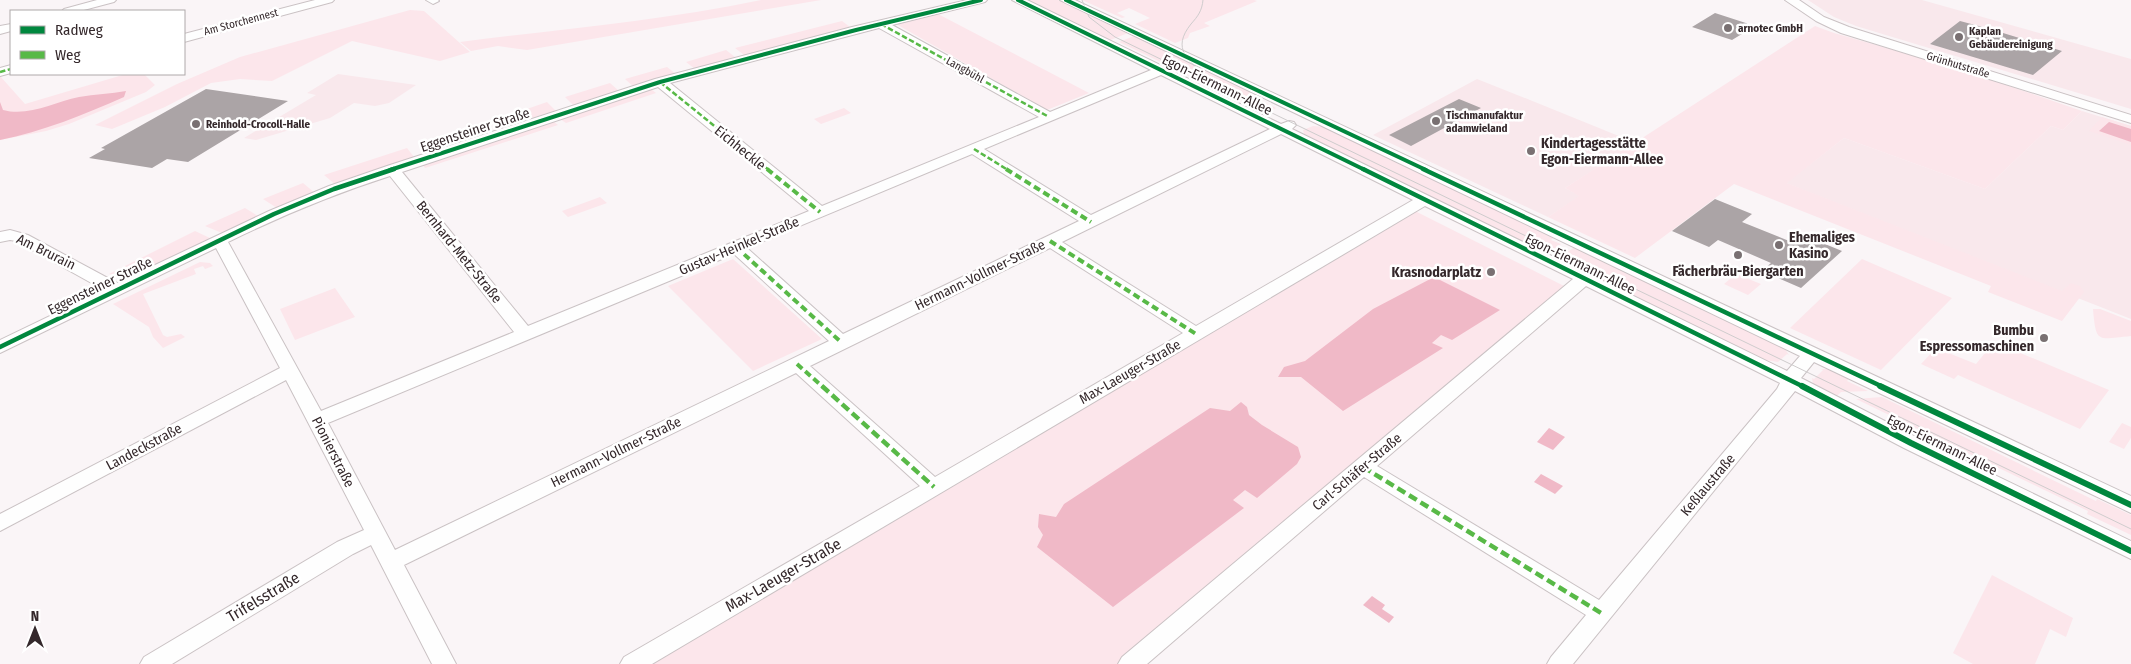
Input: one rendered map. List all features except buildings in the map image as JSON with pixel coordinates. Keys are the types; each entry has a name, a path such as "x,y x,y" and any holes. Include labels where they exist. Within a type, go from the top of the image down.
{"street":[{"path":"86,9 110,0"},
{"name":"Am Storchennest","path":"185,38 328,0"},
{"name":"Eggensteiner Straße","path":"0,347 219,240 322,194 392,169 660,82 981,0"},
{"name":"Egon-Eiermann-Allee","path":"1018,0 1282,128 2131,551"},
{"name":"Egon-Eiermann-Allee","path":"1066,0 2131,506"},
{"name":"Grünhutstraße","path":"1791,0 1820,19 1844,30 2131,119"},
{"name":"Langbühl","path":"881,24 1049,117"},
{"name":"Gustav-Heinkel-Straße","path":"317,420 1161,71"},
{"name":"Eichheckle","path":"660,82 820,212"},
{"name":"Hermann-Vollmer-Straße","path":"390,562 1308,116"},
{"path":"974,148 1091,222"},
{"name":"Bernhard-Metz-Straße","path":"392,169 526,335"},
{"name":"Max-Laeuger-Straße","path":"632,664 1424,200"},
{"name":"Am Brurain","path":"0,237 10,235 22,238 117,290"},
{"name":"Pionierstraße","path":"219,240 317,420 444,664"},
{"name":"Max-Laeuger-Straße","path":"1050,241 1196,334"},
{"path":"736,247 842,343"},
{"name":"Carl-Schäfer-Straße","path":"1130,664 1584,279"},
{"name":"Keßlaustraße","path":"1558,664 1784,392 1790,380 1811,355"},
{"path":"796,364 934,487"},
{"name":"Landeckstraße","path":"0,523 289,371"},
{"path":"1363,467 1601,613"},
{"name":"Trifelsstraße","path":"152,664 345,548 375,534"}],"shaded area":[{"path":"761,0 821,0 527,50 498,46 471,51 460,42 686,14"},
{"path":"1025,0 1058,0 1128,33 1108,41"},
{"path":"1082,0 1257,1 1204,23 1210,26 1190,33 1188,38 1175,43 1135,24 1150,18 1129,8 1117,13 1125,17 1122,18"},
{"path":"1808,0 1922,0 2131,59 2131,109 1856,26 1834,17"},
{"path":"410,10 424,11 470,52 440,61 352,41 272,81 240,79 211,83 165,107 112,129 95,125 177,84 240,57"},
{"path":"938,14 1089,93 1047,110 896,24"},
{"path":"842,21 850,27 744,55 735,48"},
{"path":"1815,26 1957,68 2082,111 2063,130 2051,126 1985,189 1844,138 1787,183 2062,291 2071,283 2080,286 2084,292 2062,321 1988,292 1991,286 1734,184 1635,258 1548,217 1579,196 1565,188"},
{"path":"1134,36 1262,97 1258,99 1276,108 1266,113 1119,42"},
{"path":"726,50 735,57 695,69 686,62"},
{"path":"667,67 676,74 634,87 625,79"},
{"path":"338,74 416,85 389,103 375,106 354,103 330,118 256,140 244,138 316,95 307,93"},
{"path":"123,75 145,75 155,85 146,92 69,124 46,131 0,140 0,76 25,104"},
{"name":"Kindertagesstätte Egon-Eiermann-Allee","path":"1477,79 1636,143 1565,188 1580,196 1548,217 1373,135"},
{"path":"610,83 619,91 573,105 565,97"},
{"path":"651,89 656,93 566,123 560,119"},
{"path":"126,91 124,97 79,116 16,137 0,140 0,102 3,110 22,112 79,97"},
{"path":"547,102 556,111 533,118 524,110"},
{"path":"844,108 851,113 821,124 814,119"},
{"path":"2082,111 2131,126 2131,319 1786,183 1844,138 1985,189 2051,126 2063,130"},
{"path":"513,113 522,122 499,129 490,120"},
{"path":"2102,117 2131,126 2131,145 2089,131"},
{"path":"553,121 558,125 425,168 422,164"},
{"path":"2109,122 2131,129 2131,142 2099,131"},
{"path":"478,126 484,133 436,149 429,141"},
{"path":"1313,126 1325,127 1555,236 1551,240 1561,244 1547,254 1304,134 1303,130"},
{"path":"407,148 414,157 336,185 324,175"},
{"path":"303,183 315,193 277,208 263,199"},
{"path":"600,197 607,203 568,217 562,211"},
{"path":"245,208 258,216 222,233 205,226"},
{"path":"1415,211 1566,287 1118,664 649,664"},
{"path":"195,231 212,239 148,269 122,275 109,274"},
{"path":"1576,246 1783,346 1789,355 1787,354 1778,362 1765,360 1568,264 1572,261 1562,256"},
{"path":"733,259 822,339 753,371 668,286"},
{"path":"1862,259 1952,298 1881,370 1790,328"},
{"path":"200,262 210,263 213,266 205,269 203,266 194,269 196,274 143,294 163,335 167,337 181,334 185,337 163,348 153,337 149,327 113,304"},
{"path":"1736,274 1761,284 1748,295 1724,284"},
{"path":"1434,277 1500,310 1452,340 1441,335 1432,343 1443,348 1343,411 1301,377 1278,377 1284,367 1305,361 1373,309"},
{"path":"335,288 355,317 295,340 280,309"},
{"path":"2093,309 2100,309 2131,321 2131,336 2101,337 2096,329"},
{"path":"1994,342 2109,390 2080,429 1958,375 1954,379 1921,364 1936,348 1976,364"},
{"path":"1821,369 1832,369 1851,376 1847,381 1868,391 1841,392 1835,398 1813,384 1812,378 1814,379 1823,370"},
{"path":"1882,397 2096,501 2097,499 2131,515 2131,535 2087,514 2088,511 1856,399"},
{"path":"1241,402 1247,407 1249,415 1298,447 1301,457 1297,464 1257,498 1245,490 1233,500 1244,508 1113,607 1037,547 1043,535 1038,527 1039,514 1056,517 1064,504 1210,408 1230,411"},
{"path":"2122,423 2131,427 2131,438 2124,449 2109,442"},
{"path":"1549,428 1565,437 1553,450 1537,442"},
{"path":"1541,474 1563,486 1555,494 1534,482"},
{"path":"1992,575 2073,618 2066,637 2050,629 2035,664 1973,664 1953,653"},
{"path":"1372,596 1385,605 1382,609 1394,617 1389,623 1363,605"}],"tram line":[{"path":"1082,0 1089,17 1115,37 2131,529"},
{"path":"1203,0 1199,13 1185,33 1182,48 1189,60 1208,77"}],"marked path":[{"path":"881,24 1049,117"},
{"path":"0,72 10,69"},
{"path":"660,82 820,212"},
{"path":"974,149 1091,222"},
{"path":"1050,241 1196,334"},
{"path":"736,247 842,343"},
{"path":"797,364 934,487"},
{"path":"1363,467 1601,613"}],"cycle path":[{"path":"0,347 274,214 334,189 660,82 856,30 981,0"},
{"path":"1018,0 1753,361 1911,443 2131,551"},
{"path":"1066,0 2131,505"}],"place":[{"name":"arnotec GmbH","path":"1728,28"},
{"name":"Kaplan Gebäudereinigung","path":"1959,37"},
{"name":"Tischmanufaktur adamwieland","path":"1436,121"},
{"name":"Reinhold-Crocoll-Halle","path":"196,124"},
{"name":"Kindertagesstätte Egon-Eiermann-Allee","path":"1531,151"},
{"name":"Ehemaliges Kasino","path":"1779,245"},
{"name":"Fächerbräu-Biergarten","path":"1738,255"},
{"name":"Krasnodarplatz","path":"1491,272"},
{"name":"Bumbu Espressomaschinen","path":"2044,338"}]}
